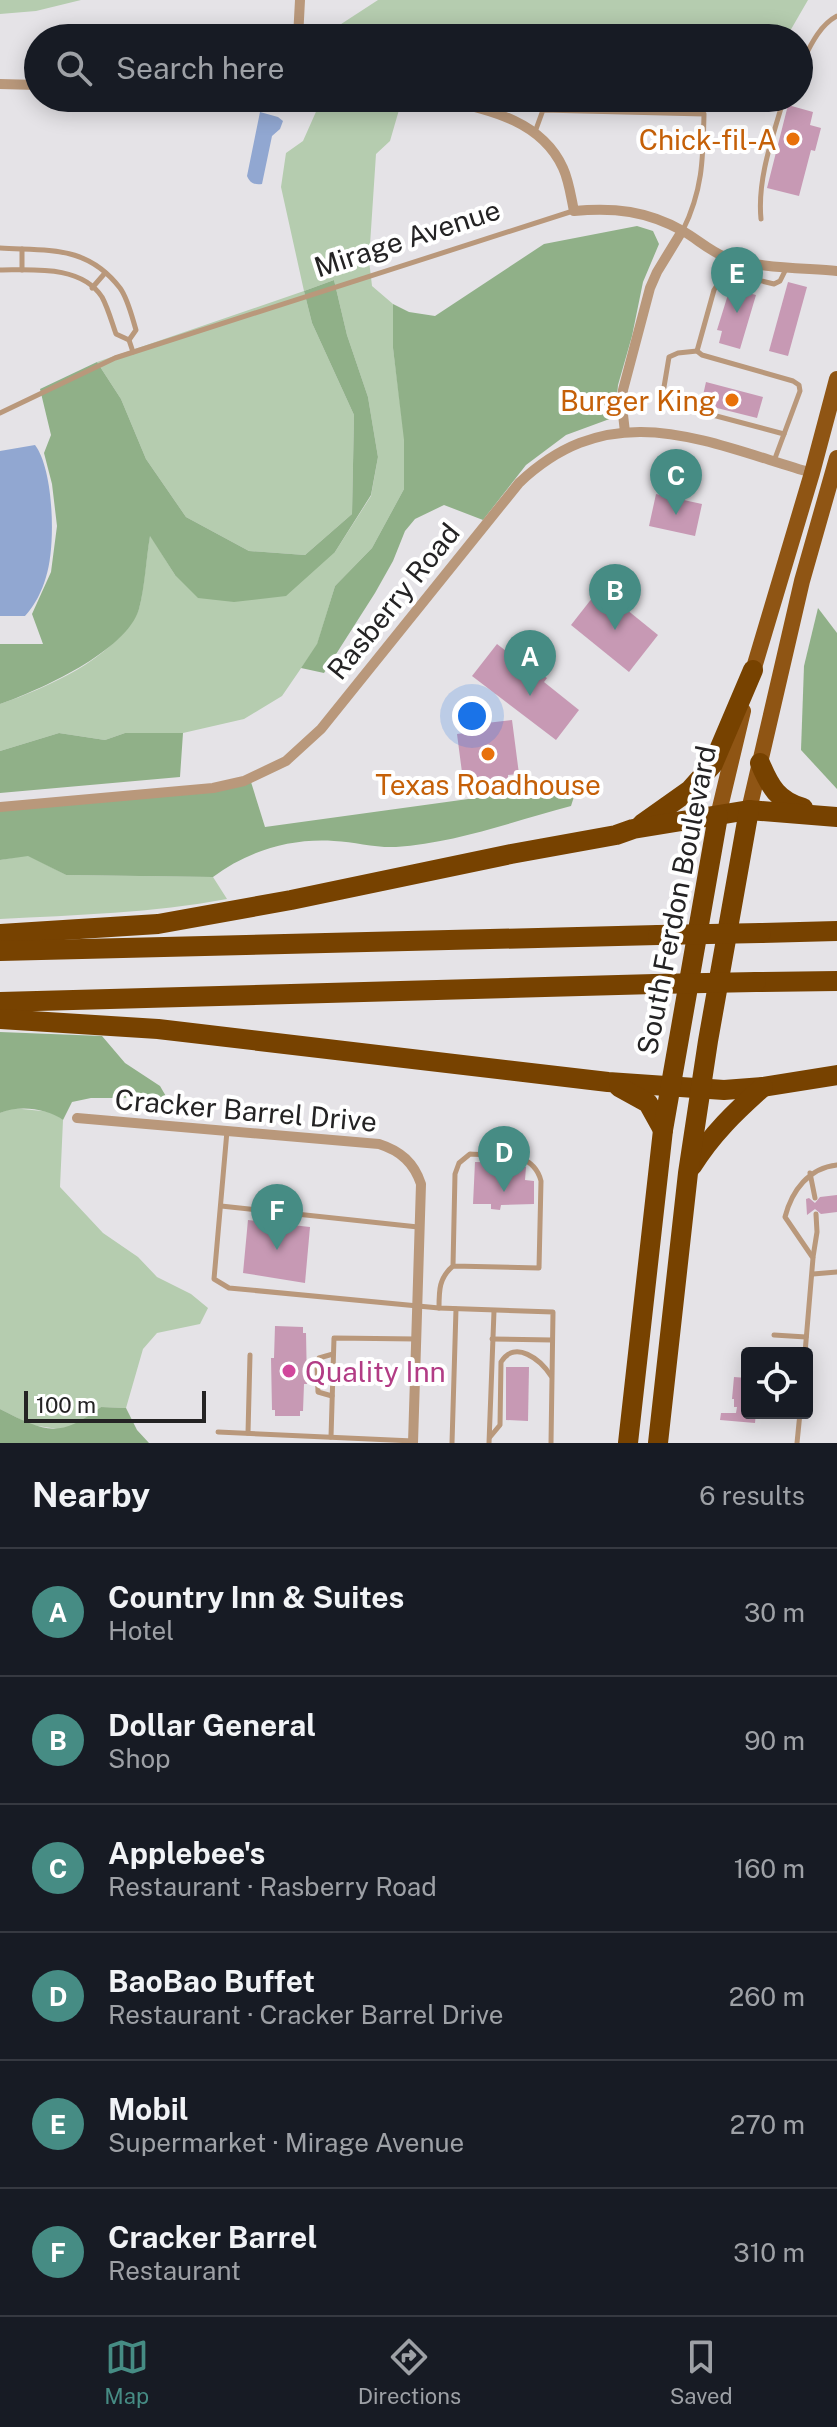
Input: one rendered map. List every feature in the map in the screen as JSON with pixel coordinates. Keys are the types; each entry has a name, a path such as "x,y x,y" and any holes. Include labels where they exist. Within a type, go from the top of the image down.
{"highway":[{"path":"633,829 681,798 713,764 753,670"},
{"path":"760,763 769,786 779,797 792,805 832,816"},
{"path":"0,934 158,924 616,835 633,829 749,810 832,816"},
{"name":"South Ferdon Boulevard","path":"658,1443 688,1173 749,810"},
{"name":"South Ferdon Boulevard","path":"628,1443 669,1086 718,816"},
{"path":"0,951 837,931"},
{"path":"0,1002 837,981"},
{"path":"0,1019 221,1036 608,1082 724,1090 837,1075"},
{"path":"608,1082 648,1103 663,1130"},
{"path":"688,1173 707,1142 726,1120 763,1087"}],"main road":[{"name":"South Ferdon Boulevard","path":"718,816 753,670 837,379"},
{"name":"South Ferdon Boulevard","path":"749,810 802,581 837,458"}],"street":[{"path":"299,24 300,0"},
{"path":"0,84 24,85"},
{"path":"487,112 509,118 535,132 556,155 565,171 574,211"},
{"name":"Mirage Avenue","path":"574,211 614,208 634,211 654,216 733,260 837,271"},
{"path":"625,432 623,390 650,288 682,231"},
{"name":"Rasberry Road","path":"0,807 213,788 244,781 273,769 299,751 321,729 519,483 542,463 568,447 597,436 648,431 682,435 812,473"},
{"name":"Cracker Barrel Drive","path":"77,1118 367,1143 390,1148 410,1162 421,1184 413,1442"}],"lane":[{"path":"813,43 827,21 837,16"},
{"path":"535,132 542,112"},
{"path":"624,112 704,114 703,168 695,204 682,231"},
{"path":"761,219 759,203 780,112"},
{"name":"Mirage Avenue","path":"0,413 115,358 574,211"},
{"path":"0,248 49,250 91,259 122,290 136,330 129,340"},
{"path":"22,249 22,270"},
{"path":"697,351 714,290 733,260"},
{"path":"725,272 774,284 780,281 788,266"},
{"path":"0,270 54,272 78,277 102,296 116,334 129,340 133,352"},
{"path":"92,288 105,273"},
{"path":"774,462 800,391 799,385 697,351 669,357 663,393 671,404 784,434"},
{"path":"227,1131 214,1279 229,1288 439,1308 553,1312 551,1443"},
{"path":"439,1308 440,1287 444,1275 453,1266 455,1174 459,1163 470,1154 520,1157 529,1161 538,1169 541,1181 539,1268 453,1266"},
{"path":"813,1258 785,1217 787,1207 810,1173 837,1165"},
{"path":"810,1173 815,1198"},
{"path":"221,1206 420,1227"},
{"path":"805,1347 817,1232 816,1214"},
{"path":"813,1274 837,1272"},
{"path":"452,1443 456,1309"},
{"path":"490,1440 494,1311"},
{"path":"774,1335 806,1337"},
{"path":"331,1437 334,1338 416,1339"},
{"path":"492,1339 552,1340"},
{"path":"490,1440 500,1425 501,1362 504,1356 511,1353 532,1354 544,1364 552,1377"},
{"path":"332,1396 318,1392 316,1387 319,1358 333,1354"},
{"path":"248,1433 250,1355"},
{"path":"797,1443 799,1419"},
{"path":"218,1432 413,1442"}],"green space":[{"path":"0,0 81,0 36,11 0,14"},
{"path":"378,0 808,0 794,24 341,24"},
{"path":"316,112 398,112 390,141 376,154 369,260 372,286 393,304 393,348 405,442 404,489 372,548 335,586 317,645 282,696 244,719 183,733 125,733 105,740 59,733 0,751 0,704 38,690 77,670 112,645 126,630 139,608 150,535 175,575 335,552 371,496 378,457 368,397 347,335 334,280 304,291 281,187 286,153 303,141"},
{"path":"637,226 653,231 659,244 643,282 618,385 615,417 566,435 526,465 483,520 444,505 415,519 405,531 375,593 324,673 301,668 317,644 335,586 372,548 404,489 404,440 393,348 393,304 409,312 435,316 544,244"},
{"path":"334,280 347,335 368,397 378,457 371,495 335,552 286,596 234,602 198,598 175,575 150,536 139,609 118,640 58,679 0,704 0,644 43,644 32,614 51,572 57,526 52,484 44,453 51,435 40,389 97,362 121,399 146,459 186,517 249,551 305,555 352,514 354,415 312,323 304,291"},
{"path":"304,291 312,323 354,415 352,514 305,555 249,551 186,517 146,459 121,399 97,362"},
{"path":"818,608 837,633 837,789 801,750 804,666"},
{"path":"59,733 105,740 125,733 183,733 180,777 0,793 0,751"},
{"path":"251,782 265,827 578,784 571,806 484,831 396,847 334,841 286,844 255,853 213,877 66,875 28,856 0,860 0,807"},
{"path":"28,855 66,875 213,877 227,899 143,910 0,919 0,860"},
{"path":"0,1032 102,1036 125,1063 160,1086 167,1098 91,1098 72,1102 63,1120 32,1109 0,1113"},
{"path":"12,1108 52,1112 63,1120 60,1187 103,1233 138,1257 157,1277 191,1294 208,1308 200,1324 157,1333 143,1349 126,1408 101,1407 82,1422 65,1430 31,1425 0,1409 0,1113"},
{"path":"101,1407 126,1408 137,1430 149,1443 0,1443 0,1409 29,1423 52,1429 74,1424"}],"water":[{"path":"260,112 283,121 272,136 262,184 253,183 247,176"},
{"path":"35,445 46,472 49,490 52,529 49,564 40,593 25,616 0,616 0,451"}],"building":[{"name":"Chick-fil-A","path":"786,112 813,112 810,125 821,128 815,151 811,150 799,196 767,188"},
{"path":"788,282 807,287 788,356 769,351"},
{"path":"730,288 756,295 740,349 719,343 722,331 717,330"},
{"name":"Burger King","path":"706,382 763,397 757,418 701,404"},
{"path":"656,494 702,504 695,536 649,526"},
{"path":"600,588 658,635 629,672 571,625"},
{"path":"497,644 547,678 544,682 579,710 556,740 472,676"},
{"name":"Texas Roadhouse","path":"512,720 519,774 508,775 508,779 483,782 482,777 463,780 457,734 479,731 478,724"},
{"path":"475,1162 517,1163 526,1167 525,1180 534,1181 534,1204 501,1205 500,1210 491,1209 491,1204 473,1204"},
{"path":"837,1195 837,1212 821,1214 815,1209 807,1215 806,1199 815,1203 820,1197"},
{"path":"248,1220 310,1227 305,1283 243,1273"},
{"name":"Quality Inn","path":"275,1326 303,1327 303,1333 306,1333 307,1384 304,1384 300,1416 275,1416 275,1410 272,1410 271,1358 274,1358"},
{"path":"506,1367 529,1367 528,1421 506,1420"},
{"path":"734,1377 741,1378 741,1419 755,1419 755,1423 720,1420 721,1413 736,1413 737,1407 734,1407"}],"place":[{"name":"Chick-fil-A","path":"793,139"},
{"name":"Mobil","path":"737,313"},
{"name":"Burger King","path":"732,400"},
{"name":"Applebee's","path":"676,515"},
{"name":"Dollar General","path":"615,630"},
{"name":"Country Inn & Suites","path":"530,696"},
{"name":"Texas Roadhouse","path":"488,754"},
{"name":"BaoBao Buffet","path":"504,1192"},
{"name":"Cracker Barrel","path":"277,1250"},
{"name":"Quality Inn","path":"289,1371"}]}
